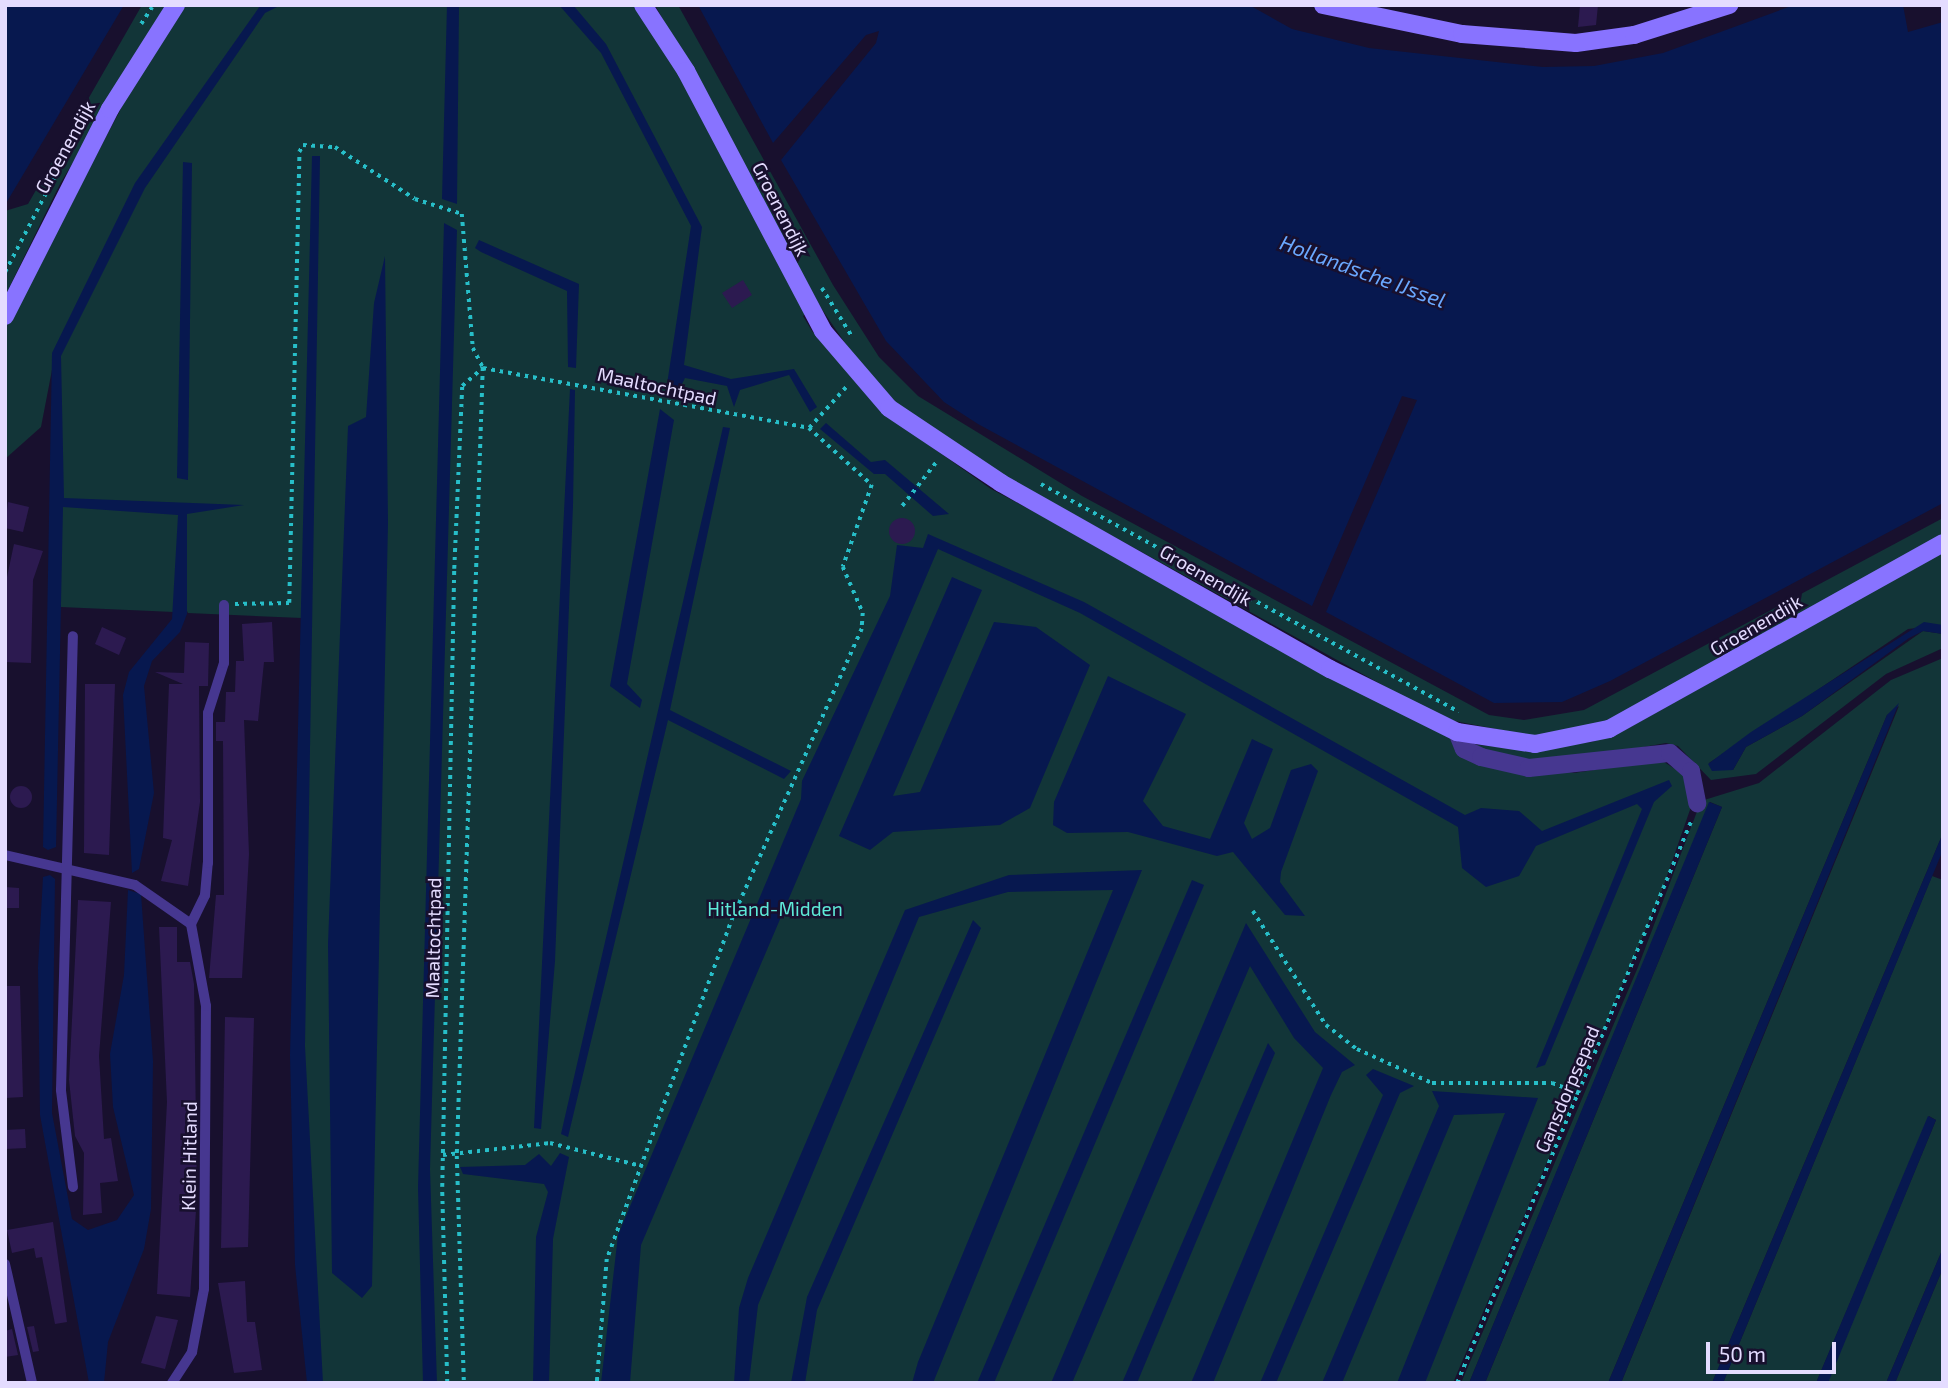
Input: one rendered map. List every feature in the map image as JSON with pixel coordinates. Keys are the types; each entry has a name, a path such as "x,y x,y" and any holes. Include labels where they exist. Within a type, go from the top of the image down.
{"street":[{"name":"Groenendijk","path":"5,316 79,164 176,5"},
{"name":"Groenendijk","path":"643,5 686,71 823,331 889,408 1001,483 1330,669 1457,732 1535,744 1609,729 1943,543"},
{"path":"1323,5 1462,34 1576,43 1634,35 1729,5"},
{"path":"1457,732 1459,743 1473,753 1530,768 1670,753 1691,771 1697,803"}],"lane":[{"name":"Klein Hitland","path":"172,1383 192,1352 204,1289 205,1006 191,924 207,874 208,713 224,663 224,604"},
{"path":"73,636 61,1090 73,1187"},
{"path":"5,855 67,867 135,885 191,924"},
{"path":"5,1264 32,1383"}],"path":[{"path":"224,604 289,603 303,145 335,147 415,199 463,214 473,348 483,368 457,1156 464,1383"},
{"name":"Maaltochtpad","path":"447,1383 443,1155 461,399 470,374 483,368 809,428"},
{"path":"597,1383 607,1259 733,917 862,629 863,613 843,567 872,485 809,428 836,397"},
{"path":"902,506 940,457"},
{"path":"1028,477 1467,716"},
{"name":"Gansdorpsepad","path":"1457,1383 1580,1094 1697,803"},
{"path":"1253,911 1326,1025 1357,1049 1432,1083 1552,1083 1580,1094"},
{"path":"443,1155 457,1156 550,1143 641,1166"}],"green space":[{"path":"142,5 167,5 60,184 5,296 5,211 28,204"},
{"name":"Hitland-Midden","path":"185,5 635,5 663,45 808,312 803,316 812,331 892,419 991,489 1471,744 1525,750 1592,742 1627,729 1943,552 1943,625 1908,629 1709,763 1733,770 1746,747 1802,716 1923,631 1943,634 1943,648 1886,674 1756,774 1711,780 1678,746 1666,743 1537,766 1574,773 1661,760 1686,776 1692,804 1660,896 1453,1383 317,1383 299,1021 303,592 302,618 188,613 177,591 174,612 61,607 57,344 41,427 5,459 5,329 145,63"},
{"path":"655,5 678,5 833,285 879,357 918,396 1082,496 1489,715 1524,720 1584,710 1943,518 1943,542 1599,725 1537,737 1444,719 957,450 897,403 865,372 821,308"},
{"path":"1943,658 1943,833 1712,1383 1621,1383 1899,706 1887,715 1608,1383 1485,1383 1722,807 1710,802 1469,1383 1461,1383 1638,967 1701,801 1759,783 1891,680"},
{"path":"1932,876 1943,880 1943,1248 1886,1383 1827,1383 1936,1120 1929,1116 1816,1383 1723,1383"},
{"path":"1943,1268 1943,1383 1895,1383"}],"water":[{"path":"5,5 124,5 5,205"},
{"path":"281,5 265,13 145,188 61,356 64,498 244,505 187,514 187,614 180,632 152,661 144,686 154,793 139,869 132,873 123,695 129,672 172,619 178,515 63,507 56,847 48,850 43,847 52,353 135,183 260,6"},
{"path":"447,5 459,5 457,204 442,199"},
{"path":"559,5 573,5 606,44 702,227 684,365 731,379 794,369 817,407 810,412 789,375 740,390 734,407 727,386 685,378 678,392 666,391 691,226 601,53"},
{"name":"Hollandsche IJssel","path":"698,5 1249,5 1292,29 1369,48 1543,67 1594,66 1663,53 1794,5 1903,5 1908,32 1943,22 1943,503 1610,681 1562,702 1494,703 1326,612 1417,400 1402,396 1312,606 978,424 944,402 886,341 781,160 876,43 879,31 866,35 773,143"},
{"path":"312,156 320,156 305,1046 323,1383 307,1383 295,1265 290,1055"},
{"path":"183,162 192,163 188,480 177,478"},
{"path":"444,223 457,230 430,1169 437,1383 423,1383 418,1188"},
{"path":"479,240 579,284 576,368 568,367 567,291 481,252 475,248"},
{"path":"385,256 388,523 372,1286 362,1298 332,1273 328,944 348,426 366,417 374,303"},
{"path":"570,389 575,390 573,505 555,961 541,1129 534,1128"},
{"path":"660,409 674,420 627,684 642,700 640,708 610,686"},
{"path":"826,423 871,462 885,460 949,514 933,516 885,474 874,474 820,429"},
{"path":"723,427 730,428 670,710 791,771 784,779 668,720 568,1137 561,1134"},
{"path":"928,534 1084,602 1465,815 1481,808 1519,811 1542,831 1669,780 1672,786 1654,802 1545,1065 1536,1068 1642,809 1637,804 1536,846 1519,876 1486,887 1462,868 1458,827 1080,613 938,549 641,1245 630,1383 601,1383 618,1235 801,799 802,781 890,596 897,545 923,548"},
{"path":"952,577 982,590 893,796 920,792 994,622 1036,627 1090,665 1030,808 1000,825 893,832 870,850 839,836"},
{"path":"1924,622 1943,625 1943,634 1923,631 1909,638 1802,716 1746,747 1733,770 1712,771 1708,764 1751,732"},
{"path":"1108,676 1186,714 1143,801 1163,826 1210,839 1252,739 1273,749 1244,823 1252,839 1270,828 1291,770 1311,764 1318,771 1281,872 1280,882 1305,916 1285,915 1233,852 1217,856 1128,832 1067,833 1053,825 1054,802"},
{"path":"1899,703 1621,1383 1608,1383 1887,715"},
{"path":"1709,802 1722,807 1485,1383 1469,1383"},
{"path":"1943,833 1943,850 1723,1383 1712,1383"},
{"path":"1142,870 933,1383 912,1383 918,1362 1113,890 1008,892 919,917 758,1305 749,1383 734,1383 739,1308 748,1278 905,910 1009,875"},
{"path":"50,875 55,879 52,1113 72,1219 88,1230 117,1220 134,1195 113,1107 110,1054 124,975 128,890 141,894 153,1061 151,1209 144,1249 108,1342 104,1383 89,1383 40,1115 38,967 43,877"},
{"path":"1192,880 1204,885 994,1383 977,1383"},
{"path":"973,920 981,928 817,1310 805,1383 791,1383 807,1297"},
{"path":"1246,923 1315,1032 1355,1065 1342,1072 1331,1095 1213,1383 1191,1383 1323,1068 1294,1038 1250,966 1072,1383 1051,1383"},
{"path":"1268,1043 1275,1053 1137,1383 1122,1383"},
{"path":"1373,1069 1414,1086 1400,1093 1276,1383 1260,1383 1383,1095 1366,1075"},
{"path":"1432,1091 1538,1098 1425,1383 1397,1383 1505,1113 1454,1115 1342,1383 1322,1383 1439,1106"},
{"path":"1928,1116 1936,1120 1828,1383 1816,1383"},
{"path":"560,1153 569,1157 553,1239 549,1383 533,1383 536,1237 548,1192 544,1184 463,1174 460,1167 525,1165 539,1154 551,1166"},
{"path":"1943,1248 1943,1268 1895,1383 1886,1383"}],"building":[{"path":"1580,5 1598,5 1596,25 1578,27"},
{"path":"743,280 752,295 732,308 722,293"},
{"path":"8,502 29,507 23,532 5,528"},
{"path":"902,518 912,521 915,531 912,541 902,544 892,541 889,531 892,521"},
{"path":"14,544 43,551 33,580 31,663 5,662 7,577"},
{"path":"272,622 274,662 264,662 258,721 244,720 249,854 242,978 209,978 216,895 224,895 223,741 216,741 216,722 225,722 226,692 235,692 236,661 244,661 242,624"},
{"path":"102,627 126,638 119,655 95,644"},
{"path":"185,642 209,643 208,686 199,686 200,802 188,886 161,881 172,840 163,838 169,684 183,684 155,672 184,673"},
{"path":"85,684 115,684 109,855 84,853"},
{"path":"21,786 29,789 32,797 29,805 21,808 13,805 10,797 13,789"},
{"path":"5,887 19,888 19,908 5,908"},
{"path":"78,900 111,902 99,1056 104,1139 111,1138 118,1181 100,1183 102,1213 83,1215 84,1153 75,1136 69,1080"},
{"path":"159,927 177,927 177,962 190,962 194,984 197,1196 190,1297 157,1294 167,1102"},
{"path":"5,986 20,986 23,1097 5,1098"},
{"path":"225,1017 254,1018 248,1247 221,1248"},
{"path":"25,1129 26,1148 5,1149 5,1130"},
{"path":"53,1222 67,1322 55,1324 42,1257 36,1258 34,1248 12,1253 7,1230"},
{"path":"245,1281 247,1322 255,1322 262,1370 234,1373 218,1283"},
{"path":"156,1316 178,1320 165,1369 141,1363"},
{"path":"34,1326 39,1351 33,1352 27,1327"},
{"path":"12,1329 18,1355 5,1357 5,1331"}]}
